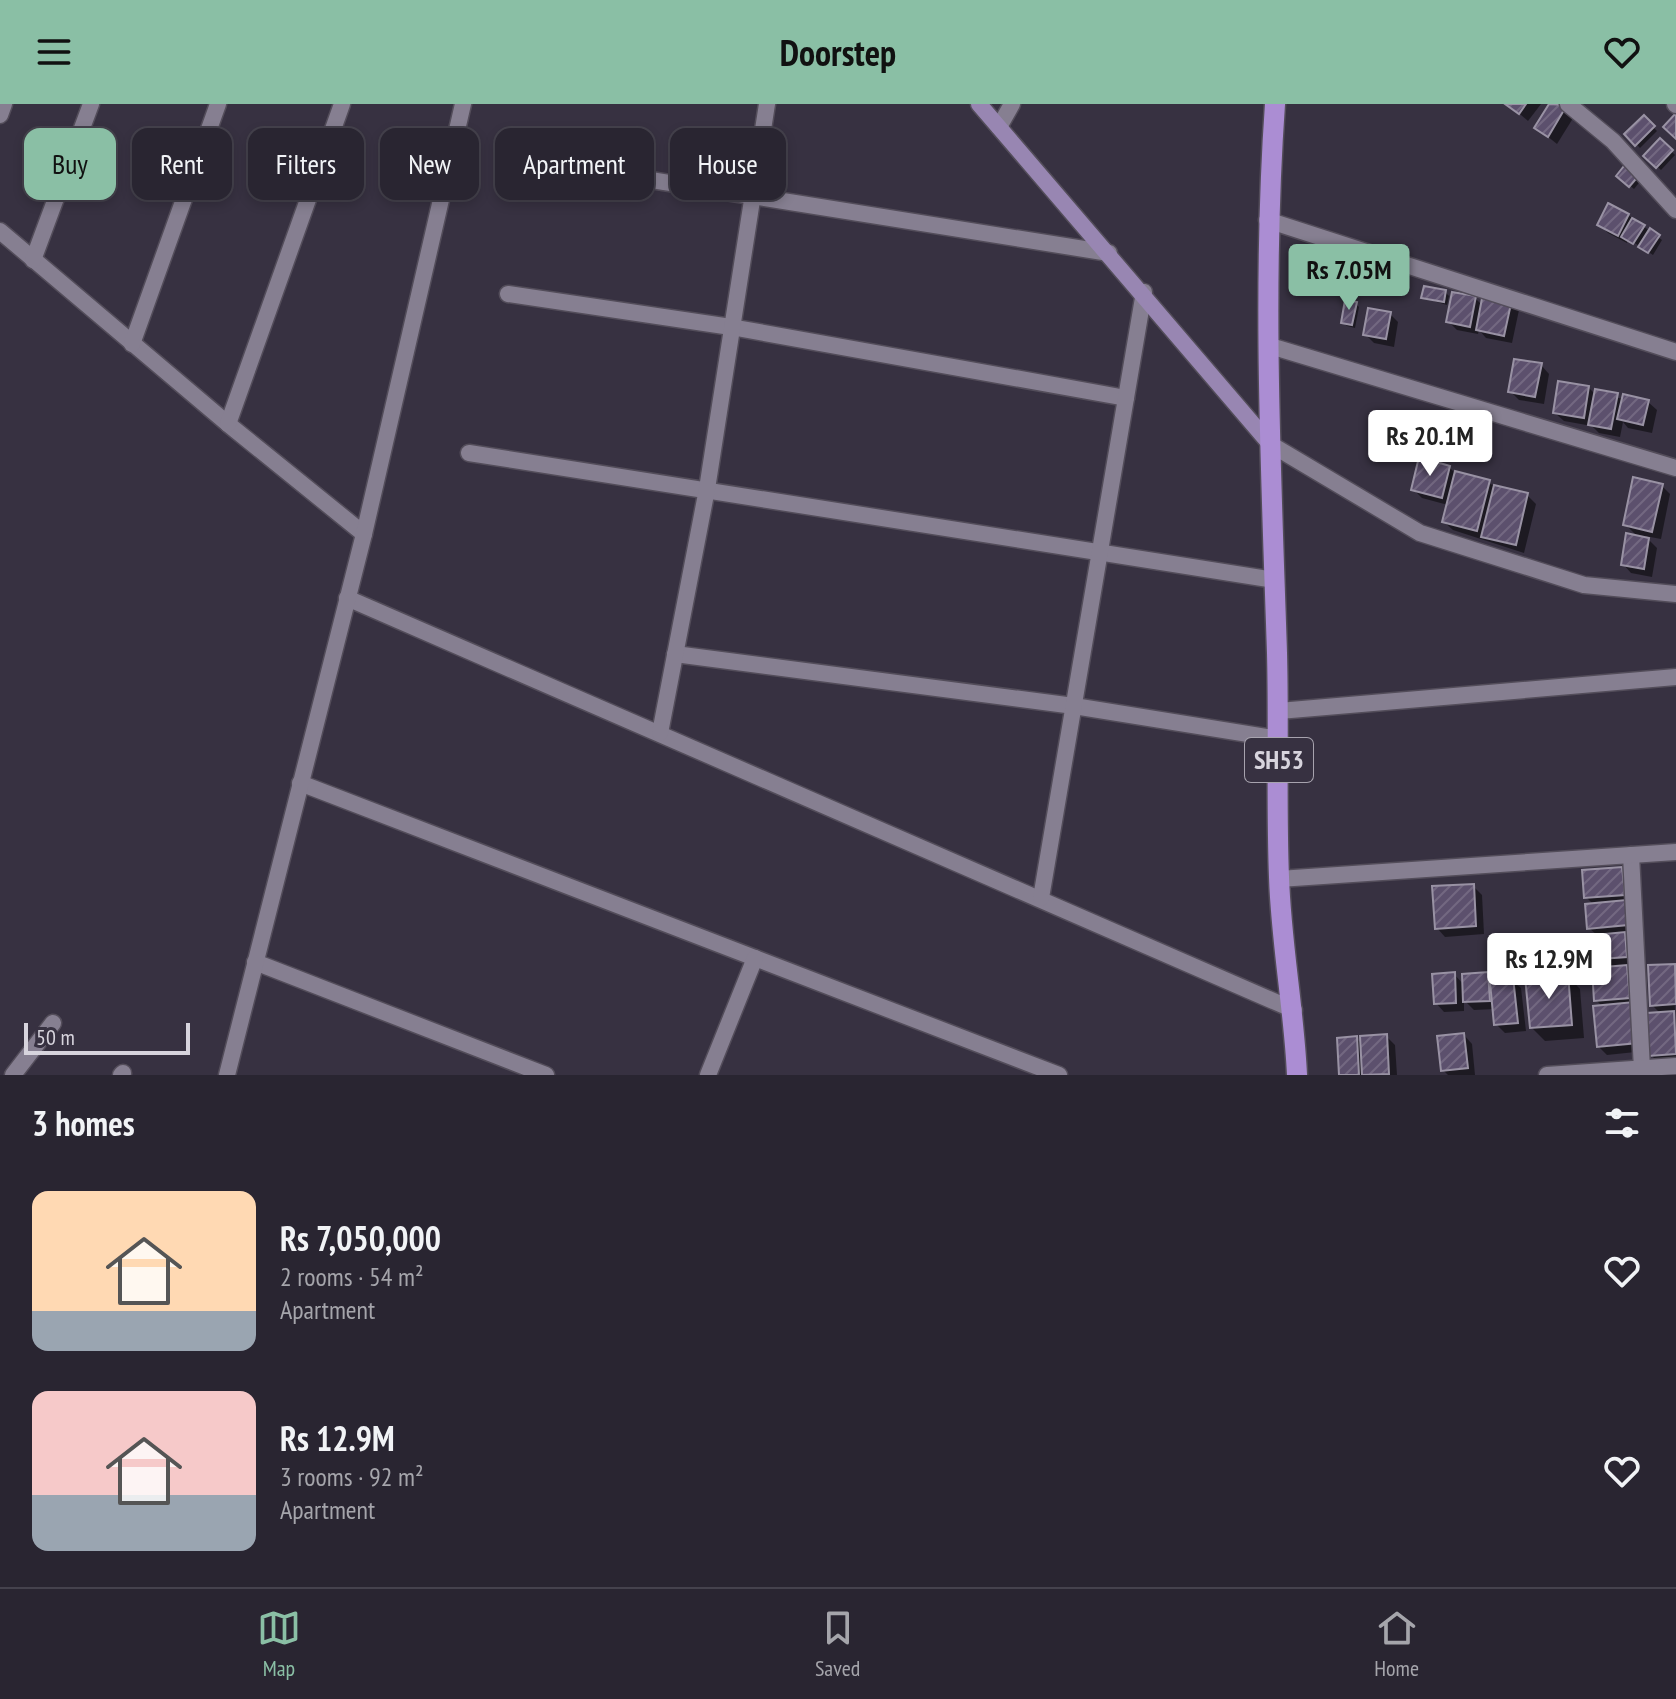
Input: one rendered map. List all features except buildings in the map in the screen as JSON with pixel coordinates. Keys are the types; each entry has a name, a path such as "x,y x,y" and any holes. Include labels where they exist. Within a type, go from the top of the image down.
{"main road":[{"name":"SH53","path":"1275,104 1267,220 1267,345 1279,711 1279,879 1294,1010 1297,1075"}],"street":[{"path":"0,115 4,104"},
{"path":"33,260 91,104"},
{"path":"132,344 218,104"},
{"path":"228,424 342,104"},
{"path":"227,1075 364,534 463,104"},
{"path":"763,128 767,104"},
{"path":"979,104 1144,292 1270,444 1420,533 1584,585 1676,594"},
{"path":"999,127 1012,104"},
{"path":"1568,104 1613,141 1676,210"},
{"path":"660,733 707,489 752,200"},
{"path":"765,200 1109,253"},
{"path":"1267,220 1676,352"},
{"path":"0,231 228,424 364,534"},
{"path":"1041,898 1144,292"},
{"path":"508,294 731,327 1126,398"},
{"path":"1267,345 1676,468"},
{"path":"469,453 1275,580"},
{"path":"347,598 1294,1010"},
{"path":"675,654 1074,706 1279,739"},
{"path":"1279,711 1676,677"},
{"path":"300,783 1059,1075"},
{"path":"1279,879 1676,852"},
{"path":"1631,855 1642,1069"},
{"path":"708,1075 755,958"},
{"path":"255,962 546,1075"},
{"path":"13,1075 53,1023"},
{"path":"1547,1075 1676,1066 1676,1075"}]}
